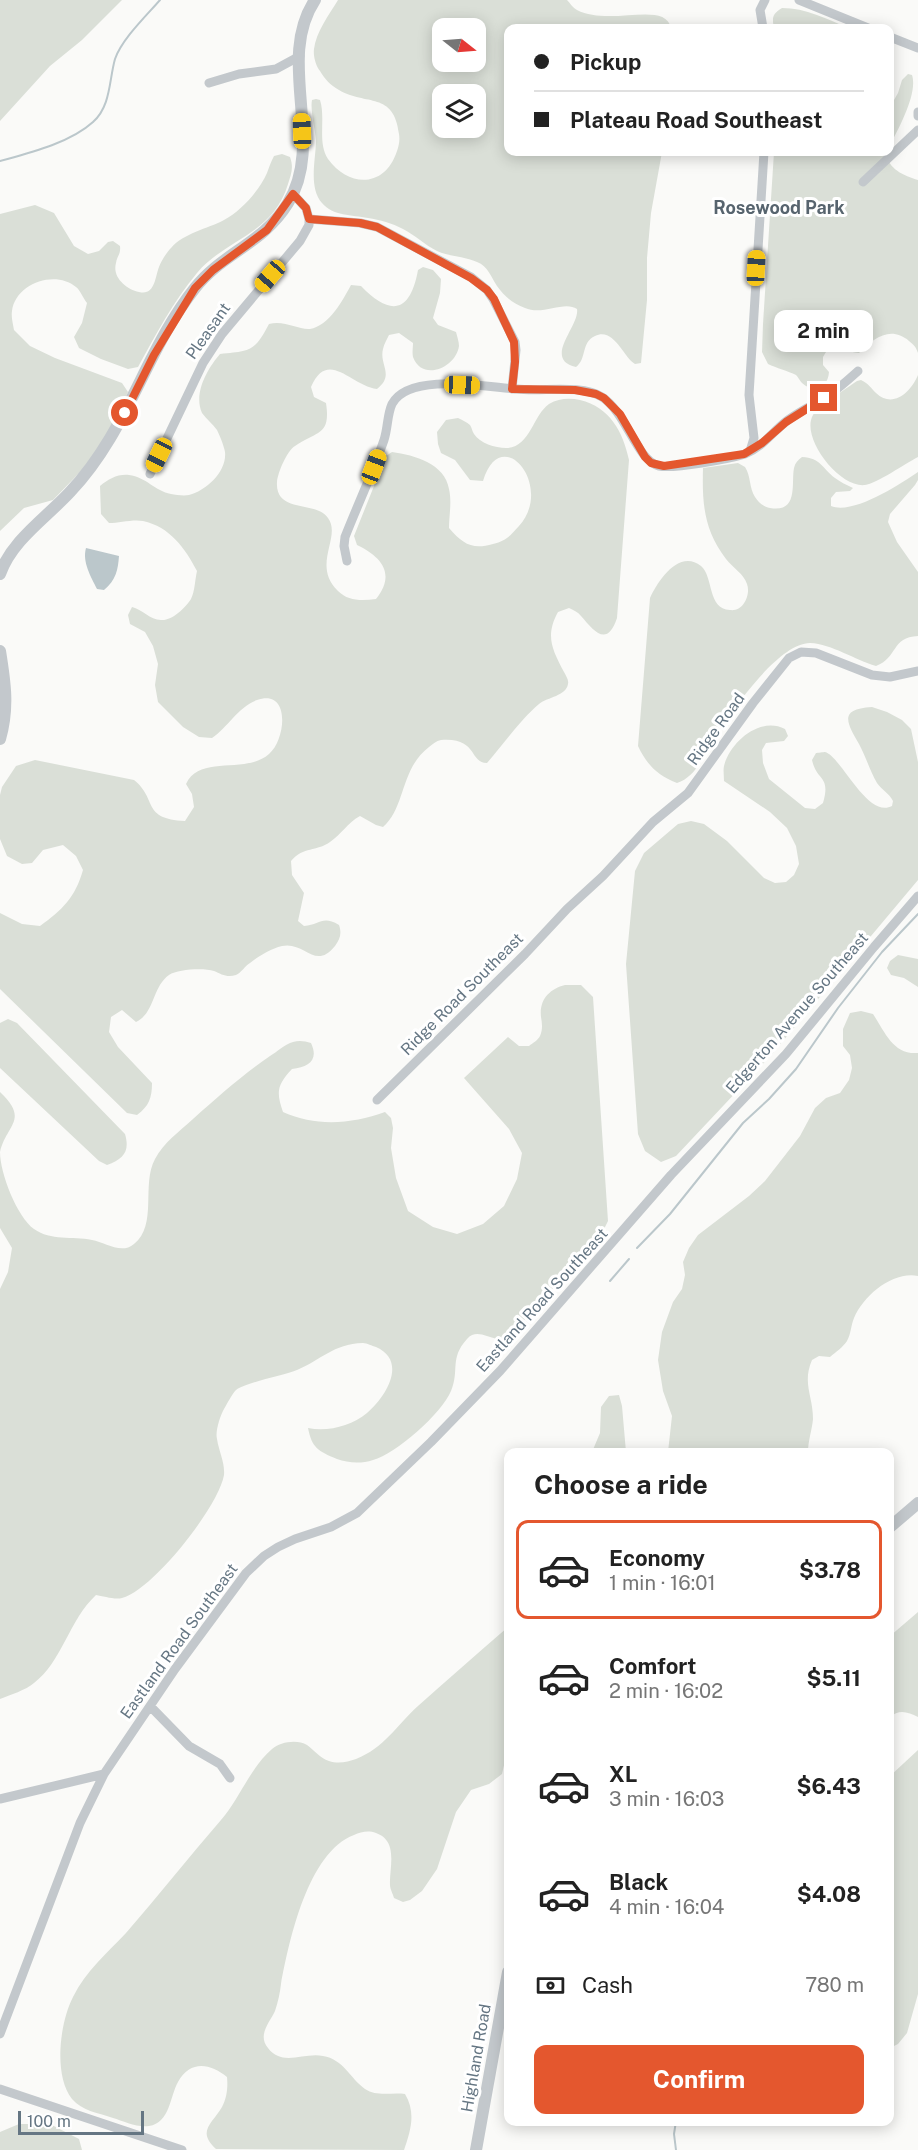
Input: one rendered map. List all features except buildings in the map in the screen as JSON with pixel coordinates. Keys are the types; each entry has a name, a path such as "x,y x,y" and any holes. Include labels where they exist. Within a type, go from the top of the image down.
{"street":[{"path":"0,574 15,548 96,462 125,413 161,343 195,288 213,270 267,230 293,194 300,177 303,150 300,56 302,31 315,0"},
{"path":"762,24 760,10 765,0"},
{"path":"799,0 858,24"},
{"path":"894,39 918,48"},
{"path":"209,83 239,74 276,69 300,56"},
{"path":"894,153 918,130"},
{"path":"750,451 754,438 750,417 750,384 764,156"},
{"path":"863,182 890,156"},
{"path":"293,194 306,208 309,219 360,223 377,227 480,284 494,299 514,342 515,362 512,389"},
{"name":"Pleasant","path":"150,474 202,363 222,334 300,241 309,225 309,219"},
{"path":"347,561 345,537 384,439 389,411 396,398 410,388 427,384 575,390 596,394 614,408 645,457 657,465 664,466 704,462 750,451 786,422 824,398 858,371"},
{"path":"0,651 7,701 0,739"},
{"name":"Ridge Road","path":"567,909 603,876 653,822 688,793 759,694 794,655 801,652 816,653 882,677 918,671"},
{"name":"Edgerton Avenue Southeast","path":"696,1148 786,1054 918,896"},
{"name":"Ridge Road Southeast","path":"377,1100 525,954 567,909"},
{"name":"Eastland Road Southeast","path":"0,2034 80,1823 104,1774 216,1614 256,1563 292,1540 344,1521 374,1498 500,1371 696,1148"},
{"path":"894,1524 918,1503"},
{"path":"150,1706 189,1746 220,1764 231,1778"},
{"path":"0,1799 104,1774"},
{"name":"Highland Road","path":"476,2150 504,1994"},
{"path":"0,2089 182,2150"}],"shaded area":[{"path":"0,0 122,0 82,40 50,66 0,121"},
{"path":"338,0 567,0 576,9 590,15 647,14 667,20 669,24 504,24 504,156 661,156 651,213 641,363 635,364 613,339 602,334 588,342 582,360 576,367 566,363 562,357 562,350 577,309 566,306 532,310 521,306 503,293 481,264 437,251 395,225 337,213 326,207 315,189 316,140 312,100 320,100 322,107 322,138 328,159 346,175 356,179 366,180 384,172 397,151 399,134 396,120 385,105 349,95 328,82 315,61 315,43"},
{"path":"782,8 791,8 838,24 773,24 776,12"},
{"path":"908,74 912,75 912,91 910,101 894,137 894,100 902,80"},
{"path":"282,154 290,157 292,168 281,201 260,226 221,252 197,273 158,330 138,367 128,369 79,348 74,337 82,323 87,303 76,287 58,279 47,280 37,282 20,293 12,311 14,330 30,346 55,358 122,383 128,392 106,437 82,470 53,500 24,508 0,531 0,214 35,205 54,213 74,246 88,254 99,251 108,242 113,241 120,246 115,268 118,278 129,288 144,292 154,285 161,262 176,243 224,220 237,211 259,187 274,156"},
{"path":"774,156 887,156 889,163 902,174 918,180 918,353 911,342 895,334 876,339 859,353 829,347 823,357 823,365 829,372 828,378 820,388 816,389 802,383 796,375 768,364 762,352"},
{"path":"423,267 433,270 441,279 440,293 433,318 438,325 456,332 459,346 457,354 446,366 431,370 424,369 417,365 413,357 413,343 399,333 389,335 384,345 382,355 386,374 377,389 341,372 325,370 311,387 314,397 326,403 326,422 321,431 289,452 278,478 278,492 282,499 289,503 315,509 328,518 332,534 327,571 330,581 338,591 355,600 376,599 385,582 383,567 373,555 357,545 354,536 386,456 392,452 419,458 442,473 449,489 449,528 468,544 486,546 510,535 529,510 531,494 528,478 521,466 512,458 501,457 491,464 483,481 470,480 455,460 441,453 437,432 446,420 458,418 470,425 474,434 484,442 502,448 514,447 526,437 549,404 568,399 590,403 614,422 629,460 617,618 613,627 605,635 595,631 578,613 569,608 558,612 551,635 556,656 568,680 567,688 532,710 487,763 477,759 461,742 438,741 420,756 413,766 396,809 383,827 360,816 330,842 305,851 291,861 292,875 304,893 298,921 304,926 325,921 339,925 339,939 328,953 316,956 297,947 282,946 261,955 233,976 204,970 185,970 173,973 163,980 147,1013 142,1018 136,1022 122,1010 111,1017 109,1032 118,1047 152,1083 147,1105 137,1115 127,1113 0,989 0,913 22,924 40,926 67,903 83,870 76,856 63,845 43,850 32,863 22,864 7,856 0,839 2,787 16,766 35,760 134,780 146,794 156,812 171,819 185,821 194,807 192,794 186,784 193,775 212,767 259,760 269,754 279,738 282,717 276,701 268,698 257,700 244,707 212,738 199,737 183,727 158,702 155,685 158,664 153,646 145,632 130,624 128,615 132,607 157,620 165,620 174,616 191,599 197,571 182,547 161,528 143,521 109,523 101,514 100,486 113,478 129,475 140,478 171,494 189,495 202,489 219,473 225,459 221,438 202,413 199,397 203,381 220,354 245,351 255,345 269,324 280,323 305,329 317,327 335,312 351,285 361,286 381,302 397,306 410,295 418,270"},
{"path":"918,375 918,457 870,484 855,484 844,478 824,459 817,448 810,424 813,415 857,381 861,380 870,386 882,398 895,399 911,387"},
{"path":"802,457 817,461 835,478 853,488 850,491 836,492 831,498 831,506 840,508 863,503 876,497 918,472 915,485 890,514 888,522 897,542 918,572 918,636 903,640 888,658 876,666 818,644 797,646 784,654 756,681 721,727 694,771 677,783 653,769 638,746 650,598 663,576 677,564 685,561 701,566 708,577 714,599 723,608 735,610 742,606 747,598 747,584 726,559 713,538 704,505 703,468 738,463 745,467 753,493 758,501 764,506 779,508 786,506 790,501 794,466"},
{"path":"86,548 119,556 116,575 104,590 97,589 90,574 85,559"},
{"path":"872,707 902,720 911,729 918,762 918,880 772,1054 676,1156 661,1162 645,1151 638,1134 626,964 635,871 644,853 678,824 691,821 704,824 727,841 764,878 775,883 786,882 794,875 799,864 796,846 787,828 770,812 724,781 727,757 739,740 747,734 766,726 775,726 785,729 788,736 784,741 766,743 762,750 763,763 769,779 805,808 815,809 823,803 824,783 812,760 816,753 825,752 839,764 873,804 883,808 892,806 893,801 877,783 849,724 848,718 854,711"},
{"path":"898,955 918,959 918,987 904,978 891,975 887,968 890,961"},
{"path":"565,985 581,985 593,997 608,1221 601,1235 510,1336 499,1339 474,1334 467,1339 458,1353 454,1384 446,1400 417,1432 383,1456 359,1462 337,1459 317,1448 308,1428 323,1429 347,1425 361,1418 381,1398 391,1379 392,1370 391,1361 386,1353 376,1347 366,1343 343,1346 297,1370 248,1384 236,1390 222,1412 217,1428 224,1475 210,1506 183,1545 167,1564 135,1592 122,1598 96,1595 79,1616 59,1653 44,1674 27,1688 0,1699 0,1289 8,1272 12,1248 0,1228 0,1152 3,1171 11,1194 22,1215 34,1229 55,1237 92,1240 118,1248 129,1247 141,1236 145,1226 148,1216 151,1169 163,1147 221,1094 259,1064 287,1044 304,1041 311,1043 313,1058 308,1064 292,1069 283,1080 279,1089 279,1099 283,1112 308,1120 334,1122 360,1119 385,1112 391,1118 393,1128 391,1148 396,1178 408,1211 433,1227 457,1234 483,1224 504,1206 517,1179 522,1153 509,1129 464,1078 508,1037 519,1046 529,1046 537,1040 542,1031 542,1005 550,992"},
{"path":"861,1011 873,1014 896,1046 909,1053 918,1053 918,1276 899,1277 880,1286 859,1309 844,1345 830,1357 819,1356 812,1360 808,1376 813,1411 808,1448 668,1448 672,1416 663,1391 658,1360 662,1332 673,1302 682,1289 685,1275 683,1262 698,1235 765,1181 800,1136 815,1108 826,1098 840,1093 849,1080 852,1068 850,1055 843,1046 843,1029 850,1013"},
{"path":"8,1019 17,1023 125,1134 126,1150 118,1160 107,1165 99,1161 0,1068 0,1023"},
{"path":"0,1092 14,1109 15,1116 0,1152"},
{"path":"619,1395 626,1448 594,1448 600,1433 601,1407 609,1396"},
{"path":"918,1612 918,1717 904,1712 894,1715 894,1633"},
{"path":"504,1631 504,1765 502,1774 489,1784 471,1790 456,1812 437,1869 422,1891 410,1900 403,1902 394,1898 390,1888 390,1848 388,1842 376,1833 365,1832 354,1835 338,1845 324,1859 313,1878 295,1922 279,1998 264,2033 268,2048 280,2057 316,2055 330,2058 341,2065 365,2089 380,2094 405,2094 410,2108 411,2121 404,2150 216,2149 210,2143 207,2132 225,2100 227,2077 214,2069 201,2066 188,2070 183,2075 175,2088 165,2114 156,2124 140,2126 131,2124 91,2111 76,2103 66,2089 62,2076 60,2048 68,2008 73,1997 90,1971 126,1933 221,1820 264,1757 275,1747 294,1742 307,1745 329,1761 350,1761 375,1749 418,1706"},
{"path":"918,1750 918,1994 907,2033 894,2046 894,1772"},
{"path":"19,2124 50,2124 79,2139 82,2150 0,2150 0,2132"}],"waterway":[{"path":"0,161 36,151 73,136 99,116 106,101 118,51 160,0"},
{"path":"637,1248 670,1214 743,1123 796,1069 838,1008 882,952 918,914"},
{"path":"610,1281 629,1259"},
{"path":"675,2126 676,2150"}],"district":[{"name":"Rosewood Park","path":"779,207"}],"route":[{"path":"125,413 147,367 195,288 203,278 267,230 288,204 293,194 306,208 309,219 360,223 377,227 480,284 494,299 514,342 516,350 512,389 575,390 590,392 604,398 620,414 645,457 651,463 664,466 704,462 744,454 762,443 798,413 824,398"}]}
